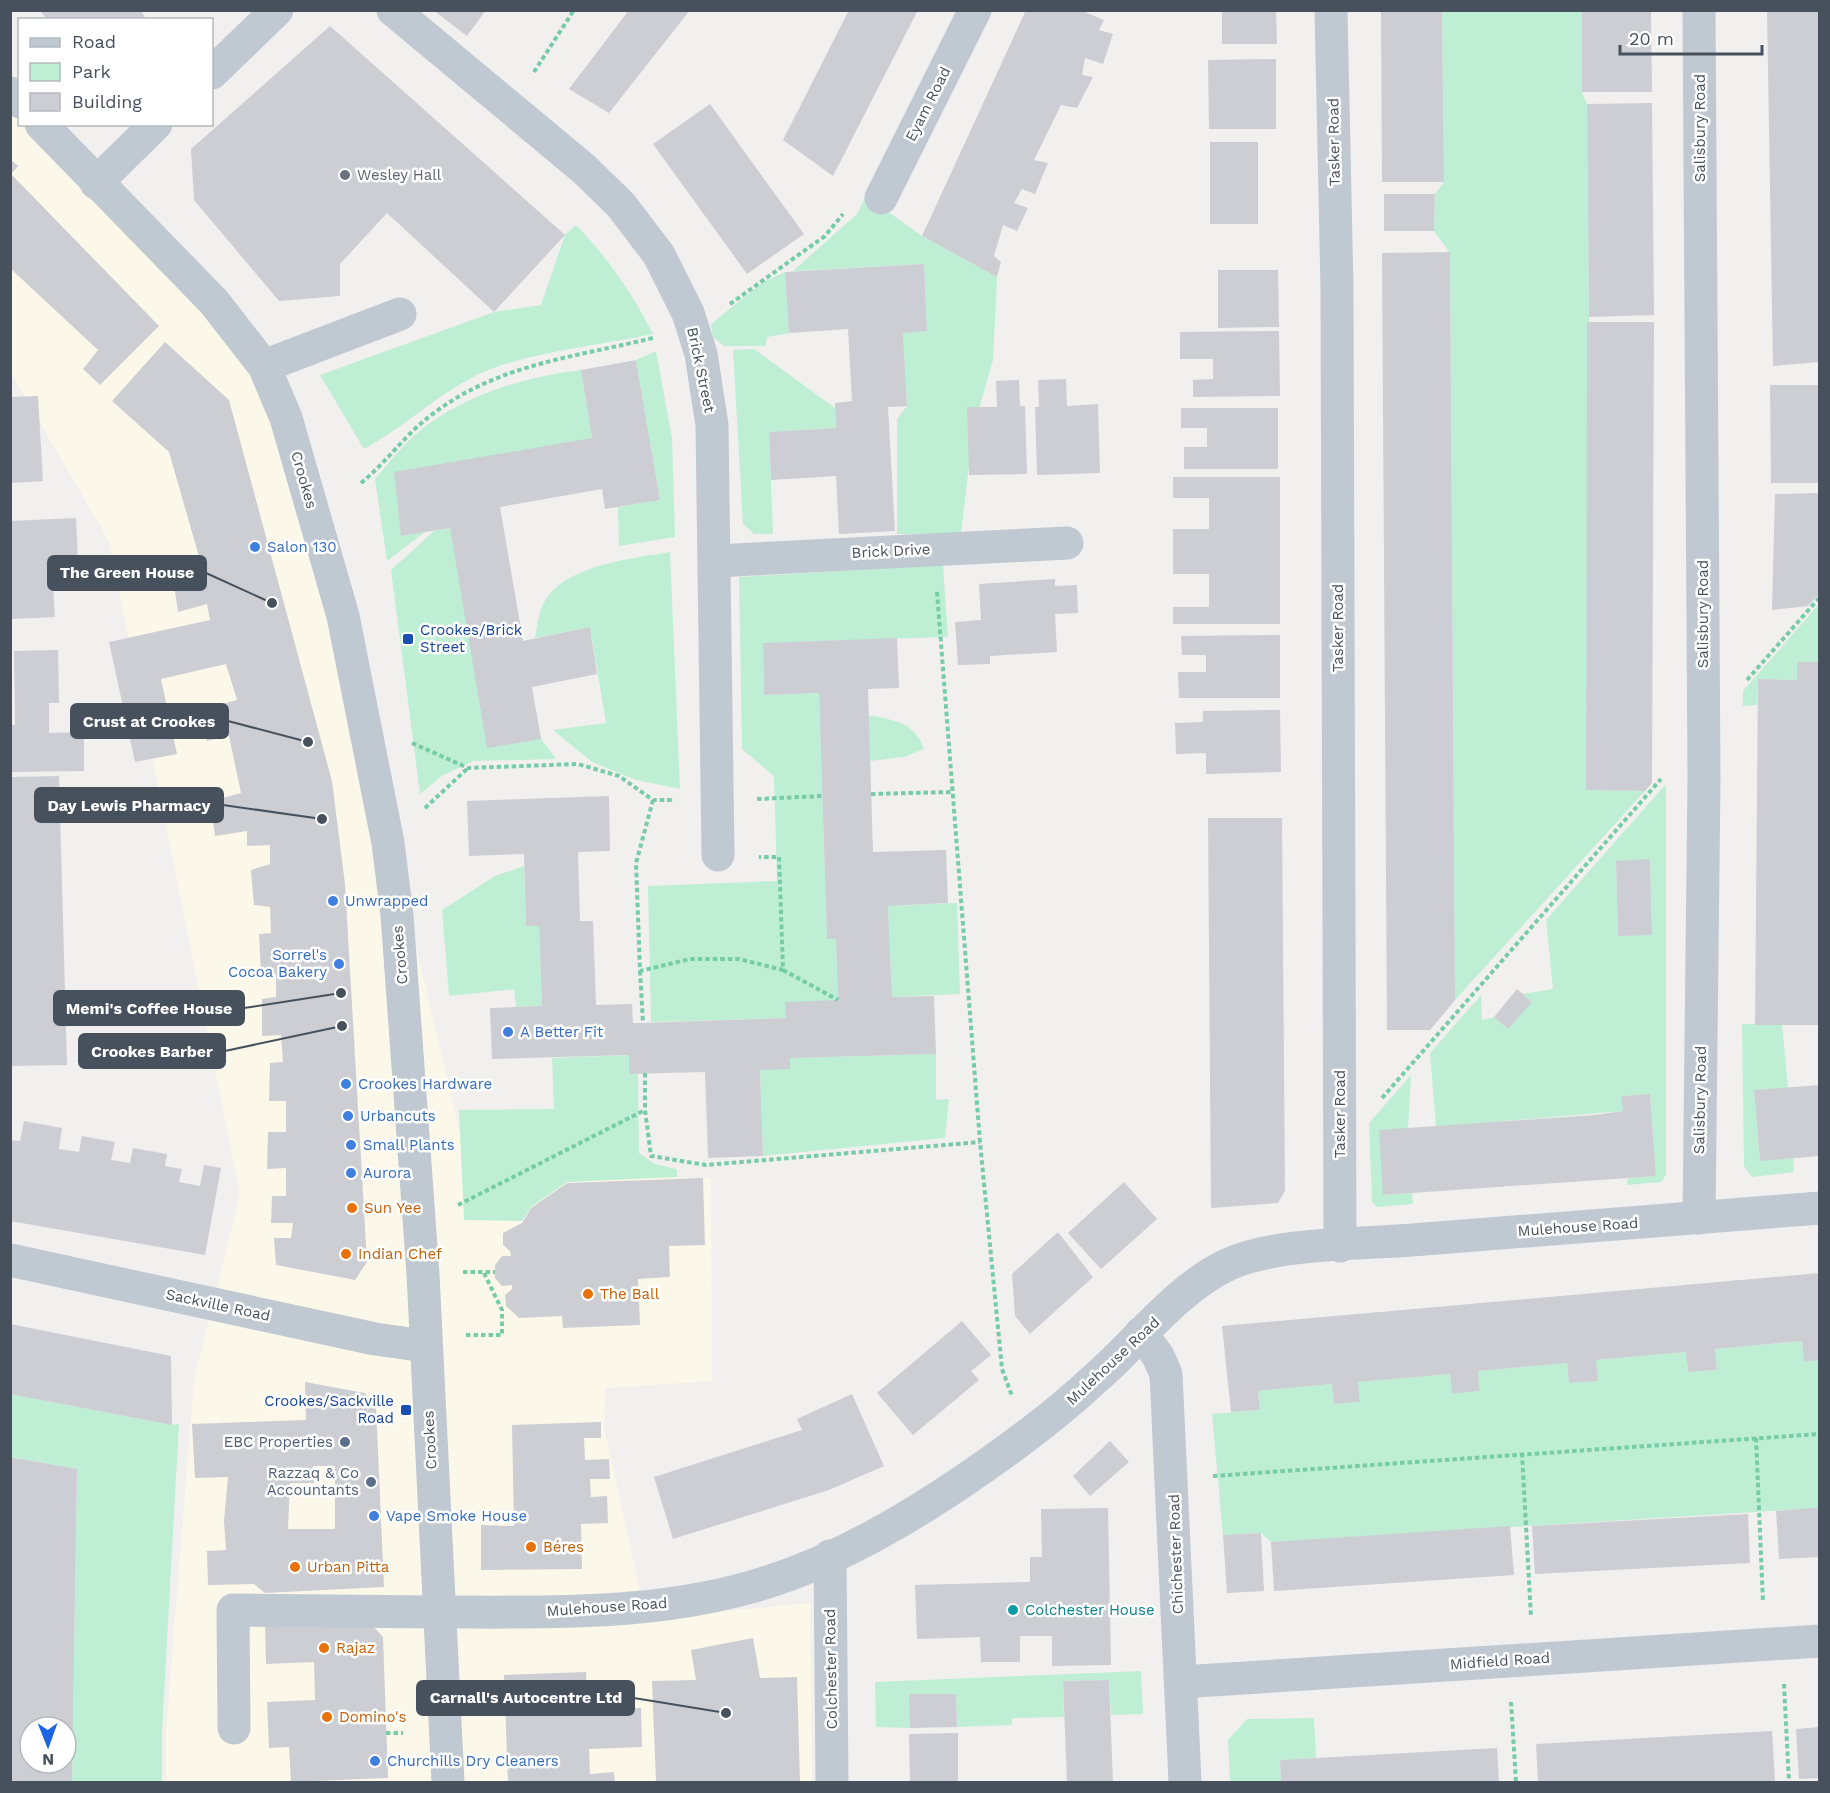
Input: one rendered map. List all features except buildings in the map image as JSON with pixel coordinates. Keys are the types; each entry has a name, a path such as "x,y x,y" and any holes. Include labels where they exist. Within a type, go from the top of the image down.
{"street":[{"path":"213,72 277,10"},
{"name":"Brick Street","path":"393,10 584,169 635,221 670,276 693,329 705,376 712,425 718,855"},
{"name":"Eyam Road","path":"881,198 975,10"},
{"name":"Tasker Road","path":"1331,10 1337,288 1340,1246"},
{"name":"Salisbury Road","path":"1699,10 1704,686 1699,1218"},
{"name":"Crookes","path":"43,126 214,302 264,366 286,418 343,616 388,843 410,1056 448,1782"},
{"path":"96,183 154,126"},
{"path":"264,366 400,314"},
{"name":"Brick Drive","path":"715,561 1067,543"},
{"name":"Mulehouse Road","path":"234,1728 233,1610 578,1611 644,1608 752,1587 830,1556 886,1528 936,1499 1027,1436 1100,1375 1141,1333 1199,1282 1226,1265 1252,1256 1340,1246 1820,1208"},
{"name":"Sackville Road","path":"10,1260 375,1339 425,1346"},
{"name":"Chichester Road","path":"1141,1333 1158,1356 1166,1374 1173,1479 1185,1782"},
{"name":"Colchester Road","path":"830,1556 832,1782"},
{"name":"Midfield Road","path":"1181,1682 1820,1641"}],"path":[{"path":"511,108 574,10"},
{"path":"361,483 418,425 465,392 500,374 693,329 825,236 838,224 859,186 881,198"},
{"path":"935,548 951,792 980,1142 1002,1369 1027,1436"},
{"path":"1704,686 1742,685 1820,597"},
{"path":"406,740 427,752 468,768 578,764 619,776 653,800 717,801 823,796"},
{"path":"418,814 468,768"},
{"path":"1340,1117 1366,1116 1662,778 1704,778"},
{"path":"871,794 951,792"},
{"path":"643,1023 636,863 653,800"},
{"path":"718,855 779,857 783,970"},
{"path":"640,971 700,958 739,958 783,970 838,1000"},
{"path":"645,1073 645,1110 651,1156 706,1165 980,1142"},
{"path":"450,1210 645,1110"},
{"path":"466,1271 495,1272"},
{"path":"456,1335 502,1335 502,1310 483,1271"},
{"path":"1173,1479 1820,1434"},
{"path":"1756,1438 1773,1644 1789,1782"},
{"path":"1516,1782 1521,1660 1522,1453"},
{"path":"386,1733 403,1733"}],"shaded area":[{"path":"10,93 18,101 18,126 42,126 264,366 360,711 470,1175 711,1178 712,1381 605,1388 604,1427 646,1619 810,1603 812,1782 166,1782 166,1733 194,1381 240,1194 109,541 11,373"}],"green space":[{"path":"1442,11 1582,11 1582,92 1587,104 1589,316 1586,790 1645,791 1455,1000 1450,253 1434,231 1435,194 1444,182"},
{"path":"866,196 922,236 997,277 993,360 973,430 961,534 897,534 897,419 907,406 903,333 927,331 924,264 793,271 857,214"},
{"path":"576,225 619,276 653,334 562,350 493,368 461,384 364,449 320,375 494,312 541,305 565,235"},
{"path":"785,272 789,333 767,337 766,346 724,346 713,337 711,324 762,283"},
{"path":"754,349 835,408 836,428 769,432 773,534 754,534 743,524 733,350"},
{"path":"656,351 672,438 675,537 619,546 618,507 660,500 636,360"},
{"path":"581,370 592,438 401,536 425,532 387,561 375,479 407,442 446,412 483,395 521,381"},
{"path":"450,528 541,739 556,759 473,761 442,776 420,794 391,570 434,531"},
{"path":"670,552 680,789 636,780 592,762 553,730 606,723 590,627 535,638 542,607 551,593 564,582 598,566"},
{"path":"943,565 948,637 763,643 764,695 819,693 827,938 836,939 838,1000 786,1018 651,1022 648,886 777,881 774,776 742,749 739,577"},
{"path":"1819,604 1819,662 1797,662 1797,680 1758,679 1757,705 1743,706 1743,691"},
{"path":"868,715 895,721 909,728 920,740 924,749 904,757 870,761"},
{"path":"1666,784 1666,1175 1661,1182 1627,1185 1628,1178 1656,1176 1650,1094 1622,1096 1623,1111 1436,1127 1430,1053 1481,995 1482,1020 1494,1017 1508,1029 1531,1001 1523,994 1553,989 1546,920","holes":["1650,860 1652,934 1618,936 1616,861"]},
{"path":"524,866 526,925 539,926 542,1006 516,1007 514,989 449,996 442,910 495,876"},
{"path":"957,903 960,994 892,997 888,906"},
{"path":"1742,1024 1782,1024 1788,1088 1754,1090 1760,1160 1793,1158 1794,1172 1752,1177 1744,1166"},
{"path":"936,1054 936,1100 949,1099 945,1138 763,1156 760,1070 790,1058"},
{"path":"629,1055 629,1073 638,1073 639,1153 655,1164 677,1169 677,1177 567,1182 531,1207 522,1221 464,1220 459,1110 554,1109 552,1058"},
{"path":"1411,1075 1408,1129 1384,1195 1412,1193 1413,1204 1378,1207 1372,1202 1369,1123"},
{"path":"1802,1341 1804,1362 1819,1360 1819,1508 1271,1542 1261,1533 1223,1535 1212,1414 1260,1410 1258,1391 1332,1384 1334,1404 1360,1402 1358,1382 1450,1374 1452,1393 1480,1390 1478,1371 1567,1363 1569,1383 1597,1381 1596,1360 1686,1352 1688,1372 1717,1370 1715,1349"},
{"path":"10,1394 172,1425 179,1424 162,1731 162,1782 72,1782 72,1775 78,1775 78,1715 73,1715 77,1469 11,1457"},
{"path":"1141,1671 1143,1714 1111,1715 1109,1680 1063,1681 1064,1717 1012,1718 1012,1725 957,1727 956,1694 910,1694 910,1728 876,1727 875,1682"},
{"path":"1314,1718 1316,1758 1280,1760 1281,1782 1230,1782 1228,1740 1247,1719"}],"place":[{"name":"Wesley Hall","path":"345,175"},
{"name":"Salon 130","path":"255,547"},
{"name":"The Green House","path":"272,603"},
{"name":"Crookes/Brick Street","path":"408,639"},
{"name":"Crust at Crookes","path":"308,742"},
{"name":"Day Lewis Pharmacy","path":"322,819"},
{"name":"Unwrapped","path":"333,901"},
{"name":"Sorrel's Cocoa Bakery","path":"339,964"},
{"name":"Memi's Coffee House","path":"341,993"},
{"name":"Crookes Barber","path":"342,1026"},
{"name":"A Better Fit","path":"508,1032"},
{"name":"Crookes Hardware","path":"346,1084"},
{"name":"Urbancuts","path":"348,1116"},
{"name":"Small Plants","path":"351,1145"},
{"name":"Aurora","path":"351,1173"},
{"name":"Sun Yee","path":"352,1208"},
{"name":"Indian Chef","path":"346,1254"},
{"name":"The Ball","path":"588,1294"},
{"name":"Crookes/Sackville Road","path":"406,1410"},
{"name":"EBC Properties","path":"345,1442"},
{"name":"Razzaq & Co Accountants","path":"371,1482"},
{"name":"Vape Smoke House","path":"374,1516"},
{"name":"Béres","path":"531,1547"},
{"name":"Urban Pitta","path":"295,1567"},
{"name":"Colchester House","path":"1013,1610"},
{"name":"Rajaz","path":"324,1648"},
{"name":"Carnall's Autocentre Ltd","path":"726,1713"},
{"name":"Domino's","path":"327,1717"},
{"name":"Churchills Dry Cleaners","path":"375,1761"}]}
